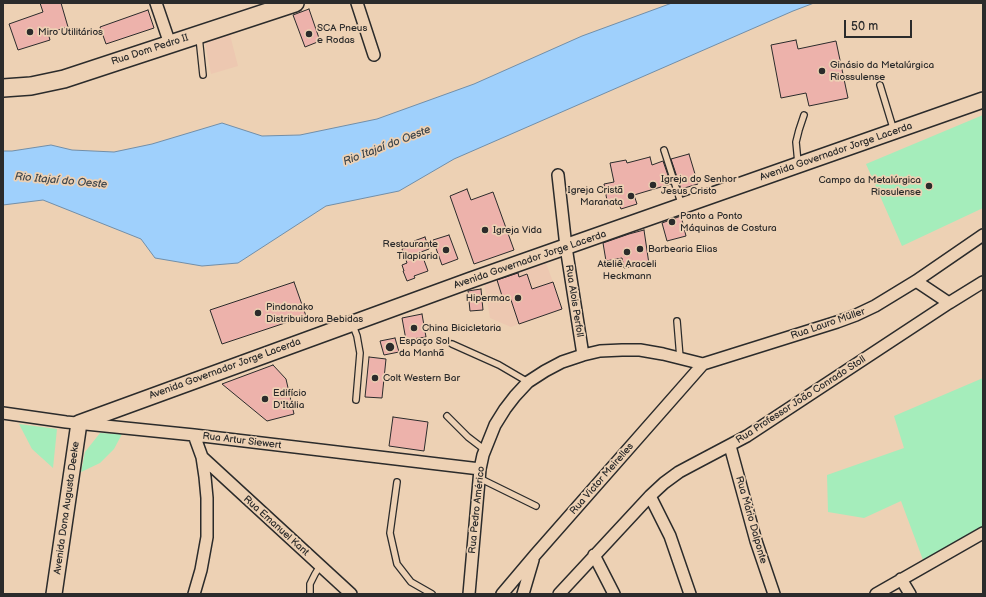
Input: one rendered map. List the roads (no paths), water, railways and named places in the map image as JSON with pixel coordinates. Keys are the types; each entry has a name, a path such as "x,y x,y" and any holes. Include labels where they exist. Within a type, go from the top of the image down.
{"main road":[{"name":"Rua Dom Pedro II","path":"3,88 31,86 64,79 295,3"},
{"name":"Avenida Governador Jorge Lacerda","path":"79,423 352,323 983,100"},
{"name":"Avenida Dona Augusta Deeke","path":"54,594 79,423"}],"street":[{"path":"156,3 170,44"},
{"path":"358,3 374,55"},
{"name":"Rua Alois Perfoll","path":"558,175 566,247 583,355"},
{"name":"Rua Lauro Müller","path":"703,364 856,315 875,306 916,281 983,235"},
{"path":"916,281 949,304"},
{"name":"Rua Professor João Conrado Stoll","path":"559,594 650,496 664,483 679,472 747,436 983,282"},
{"name":"Rua Pedro Américo","path":"469,594 480,473 485,450 495,425 505,409 528,382 545,370 562,362 583,355 600,352 640,350 703,364"},
{"name":"Rua Victor Meirelles","path":"502,594 703,364"},
{"name":"Rua Artur Siewert","path":"3,413 79,423 194,435 480,473"},
{"path":"194,435 202,457 207,498 207,537 201,570 194,594"},
{"name":"Rua Mário Dalponte","path":"730,446 756,541 774,594"},
{"name":"Rua Emanuel Kant","path":"202,457 351,594"},
{"path":"650,496 670,536 690,594"},
{"path":"876,594 983,533"},
{"path":"523,594 535,555"},
{"path":"594,556 614,594"},
{"path":"901,579 910,594"}],"lane":[{"path":"199,34 204,75"},
{"path":"880,85 894,131"},
{"path":"798,165 796,142 804,115"},
{"path":"664,150 682,206"},
{"path":"677,321 680,358"},
{"path":"352,323 357,336 360,353 356,400"},
{"path":"452,344 499,366 528,382"},
{"path":"447,416 468,437 485,450"},
{"path":"480,473 536,506"},
{"path":"397,482 390,533 397,564 411,582 432,594"},
{"path":"310,594 310,584 320,566"}],"water":[{"name":"Rio Itajaí do Oeste","path":"672,3 814,3 454,159 399,191 326,206 238,263 202,266 155,258 141,239 43,200 3,205 3,151 51,145 72,150 114,152 152,144 222,123 262,136 300,135 377,119 474,84 582,36"}],"place":[{"name":"Miro Utilitários","path":"30,32"},
{"name":"SCA Pneus e Rodas","path":"309,34"},
{"name":"Ginásio da Metalúrgica Riossulense","path":"822,71"},
{"name":"Igreja do Senhor Jesus Cristo","path":"653,185"},
{"name":"Campo da Metalúrgica Riosulense","path":"929,186"},
{"name":"Igreja Cristã Maranata","path":"631,196"},
{"name":"Ponto a Ponto Máquinas de Costura","path":"672,222"},
{"name":"Igreja Vida","path":"485,230"},
{"name":"Barbearia Elias","path":"640,249"},
{"name":"Restaurante Tilapiaria","path":"446,250"},
{"name":"Ateliê Araceli Heckmann","path":"627,252"},
{"name":"Hipermac","path":"518,298"},
{"name":"Pindonako Distribuidora Bebidas","path":"258,313"},
{"name":"China Bicicletaria","path":"414,328"},
{"name":"Espaço Sol da Manhã","path":"390,347"},
{"name":"Colt Western Bar","path":"375,378"},
{"name":"Edifício D'Itália","path":"265,399"}]}
